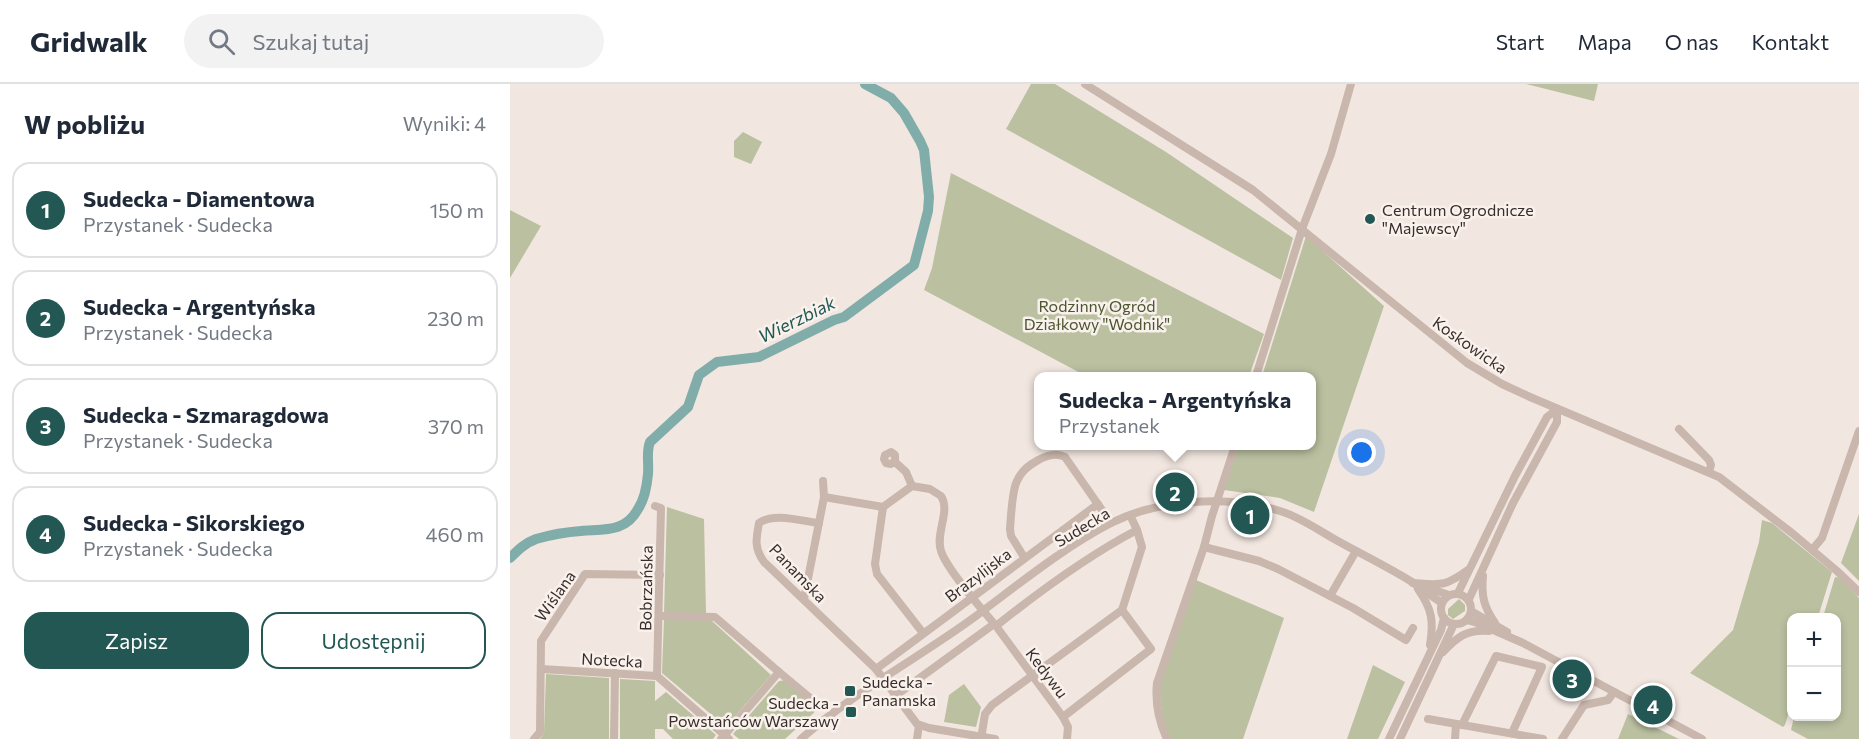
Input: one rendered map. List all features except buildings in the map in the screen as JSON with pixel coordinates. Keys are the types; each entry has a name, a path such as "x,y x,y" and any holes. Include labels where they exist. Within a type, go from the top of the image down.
{"street":[{"name":"Koskowicka","path":"1085,84 1245,184 1467,363 1502,384 1543,403 1709,472 1730,484 1812,550 1859,592"},
{"path":"1257,372 1302,229 1338,130 1351,84"},
{"path":"1543,403 1547,417"},
{"path":"1458,593 1515,476 1547,417 1557,409"},
{"path":"1468,599 1517,494 1557,422 1557,409"},
{"path":"1557,422 1574,416"},
{"path":"1679,429 1709,460 1711,465 1709,472"},
{"path":"1812,550 1822,538 1859,431"},
{"path":"1167,739 1162,728 1156,691 1166,654 1204,547 1234,450"},
{"path":"1024,557 1011,536 1010,529 1017,480 1048,454 1059,454 1065,457 1112,523"},
{"path":"824,497 883,507 912,486 906,472 895,462"},
{"path":"804,599 824,497 823,481"},
{"name":"Kedywu","path":"912,486 938,492 944,500 939,541 941,552 1064,717 1068,727 1067,739"},
{"name":"Sudecka","path":"801,739 838,708 939,642 1050,562 1112,523 1130,515 1176,504 1217,502 1281,511 1413,583 1442,603"},
{"name":"Brazylijska","path":"876,669 1098,504"},
{"name":"Bobrzańska","path":"655,506 661,508 657,676"},
{"path":"883,507 875,564 877,574 923,633"},
{"path":"981,738 987,710 1122,610 1142,547 1130,515"},
{"name":"Panamska","path":"819,523 774,517 765,518 759,523 755,544 758,553 764,562 876,669 919,726"},
{"path":"895,696 1042,591 1137,530"},
{"path":"1204,547 1259,561 1330,596 1406,640 1413,628"},
{"path":"1330,596 1356,551"},
{"path":"1484,568 1482,597 1485,609 1496,628"},
{"path":"1413,583 1443,585 1470,569"},
{"name":"Wiślana","path":"534,739 540,732 541,641 585,574 660,575"},
{"path":"1413,583 1427,605 1432,620 1429,652"},
{"name":"Sudecka","path":"1413,583 1449,595"},
{"path":"1454,624 1444,618 1441,611 1442,603 1449,595 1458,593 1468,599 1472,611 1496,628 1702,739"},
{"path":"1122,610 1151,649 1166,654"},
{"path":"1467,620 1472,611"},
{"path":"659,616 715,617 821,707"},
{"path":"1389,739 1441,630 1444,618"},
{"path":"1400,739 1454,624 1467,620 1496,628"},
{"path":"1438,657 1455,639 1467,632 1496,628"},
{"path":"1064,717 1151,649"},
{"path":"1455,739 1459,724 1496,656 1542,667 1512,733"},
{"name":"Notecka","path":"541,669 657,676 725,738"},
{"path":"725,738 779,672"},
{"path":"614,739 615,673"},
{"path":"1562,739 1584,705 1608,700 1614,692"},
{"path":"1428,719 1501,735 1512,733 1543,739"},
{"path":"917,739 919,726 995,739"}],"green space":[{"path":"1031,84 1055,84 1166,152 1293,238 1281,280 1006,129"},
{"path":"1526,84 1598,84 1594,101"},
{"path":"743,132 762,142 751,164 734,157 734,141"},
{"name":"Rodzinny Ogród Działkowy \"Wodnik\"","path":"951,173 1264,334 1250,372 1078,372 924,290 932,268"},
{"path":"510,210 541,226 510,278"},
{"path":"1306,236 1384,306 1314,512 1280,498 1224,490 1238,450 1316,450 1316,372 1263,372"},
{"path":"667,507 704,519 706,614 664,613"},
{"path":"1859,514 1859,581 1841,563"},
{"path":"1762,520 1772,523 1832,572 1819,613 1787,613 1787,718 1783,727 1690,673 1733,630 1759,542"},
{"path":"1835,577 1840,578 1859,598 1859,739 1808,739 1791,730 1793,721 1841,721 1841,613 1824,613"},
{"path":"1196,580 1284,618 1243,739 1170,739 1163,722 1159,688"},
{"path":"1459,599 1465,605 1465,611 1453,619 1448,615 1448,609"},
{"path":"664,619 711,620 771,675 726,727 662,673"},
{"path":"1373,665 1405,682 1378,739 1347,739"},
{"path":"546,674 609,678 609,739 540,739 544,733"},
{"path":"620,679 655,681 655,701 666,692 716,735 713,739 673,739 663,729 655,729 655,739 620,739"},
{"path":"787,680 819,708 785,739 739,739 733,734 779,681"},
{"path":"964,684 981,707 976,727 944,722 949,695"},
{"path":"1628,714 1679,739 1618,739"}],"waterway":[{"name":"Wierzbiak","path":"510,558 536,539 570,532 613,528 627,522 633,517 644,497 648,478 650,442 688,407 699,375 717,362 759,357 844,317 914,265 928,211 929,197 924,150 904,113 891,98 865,84"}],"place":[{"name":"Centrum Ogrodnicze \"Majewscy\"","path":"1370,219"},
{"name":"Sudecka - Argentyńska","path":"1175,492"},
{"name":"Sudecka - Diamentowa","path":"1250,515"},
{"name":"Sudecka - Szmaragdowa","path":"1572,679"},
{"name":"Sudecka - Panamska","path":"850,691"},
{"name":"Sudecka - Sikorskiego","path":"1653,705"},
{"name":"Sudecka - Powstańców Warszawy","path":"851,712"}]}
